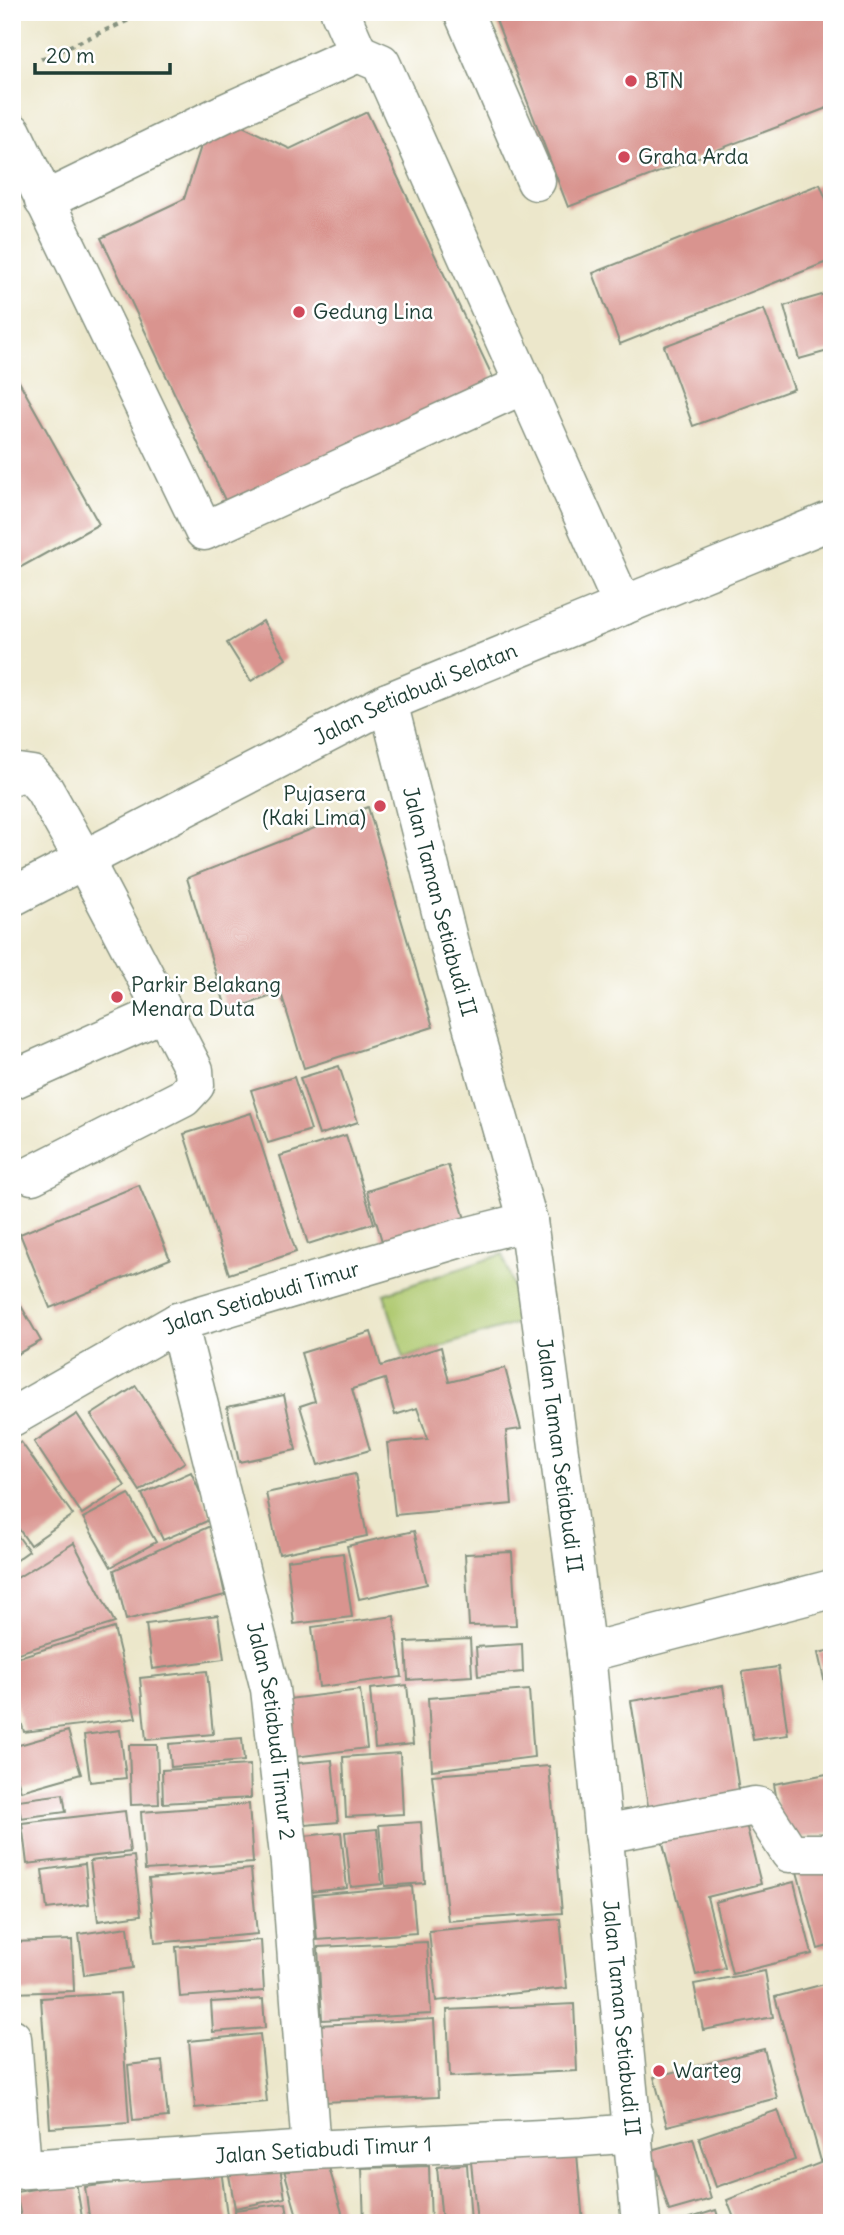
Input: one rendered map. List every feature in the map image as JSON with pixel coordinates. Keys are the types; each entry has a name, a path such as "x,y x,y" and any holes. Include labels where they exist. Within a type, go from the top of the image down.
{"street":[{"path":"340,12 358,53 381,63 623,606"},
{"path":"463,12 536,181"},
{"path":"44,201 225,113 358,53"},
{"path":"12,132 204,531 525,384"},
{"name":"Jalan Setiabudi Selatan","path":"12,897 388,702 832,520"},
{"name":"Jalan Taman Setiabudi II","path":"388,702 453,955 528,1222 586,1653 641,2223"},
{"path":"12,776 19,773 32,775 44,789 194,1070 195,1085 183,1098 32,1175"},
{"path":"12,1080 164,1012"},
{"name":"Jalan Setiabudi Timur","path":"12,1417 178,1322 457,1239 528,1222"},
{"name":"Jalan Setiabudi Timur 2","path":"178,1322 270,1689 290,1864 310,2150"},
{"path":"586,1653 832,1589"},
{"path":"603,1834 755,1806 760,1807 790,1853 832,1853"},
{"path":"12,2038 17,2169"},
{"name":"Jalan Setiabudi Timur 1","path":"17,2169 634,2133"}],"path":[{"path":"41,59 147,12"}],"green space":[{"path":"503,1254 524,1321 404,1358 384,1294"}],"building":[{"name":"Graha Arda","path":"493,12 832,12 832,106 568,207"},
{"name":"Gedung Lina","path":"367,112 497,386 231,513 101,238 184,199 203,140 236,123 290,149"},
{"path":"820,184 832,214 832,260 620,344 593,273"},
{"path":"832,292 832,350 799,359 784,306"},
{"path":"764,309 794,389 693,426 664,346"},
{"path":"12,369 99,524 12,572"},
{"path":"263,621 286,659 251,681 227,643"},
{"path":"368,807 433,1027 304,1068 281,993 227,1011 187,878"},
{"path":"339,1066 358,1122 319,1135 300,1078"},
{"path":"294,1077 311,1130 268,1143 251,1090"},
{"path":"251,1113 296,1252 229,1274 184,1134"},
{"path":"346,1135 374,1223 308,1244 280,1156"},
{"path":"448,1165 466,1222 384,1248 367,1191"},
{"path":"139,1185 170,1259 50,1308 20,1234"},
{"path":"12,1290 41,1341 12,1357"},
{"path":"371,1332 381,1366 441,1347 449,1382 505,1368 521,1429 506,1431 512,1504 395,1515 387,1443 428,1439 417,1408 395,1415 385,1379 352,1389 370,1450 318,1465 300,1406 315,1401 301,1353"},
{"path":"136,1386 185,1462 140,1491 91,1415"},
{"path":"284,1395 296,1450 239,1462 227,1407"},
{"path":"77,1414 125,1486 82,1514 34,1442"},
{"path":"21,1442 73,1515 30,1545 12,1519 12,1448"},
{"path":"191,1472 212,1519 163,1540 142,1494"},
{"path":"355,1474 367,1536 279,1554 266,1493"},
{"path":"129,1494 156,1542 111,1567 83,1518"},
{"path":"210,1526 225,1595 126,1620 114,1570"},
{"path":"12,1528 29,1551 12,1563"},
{"path":"414,1531 427,1584 359,1599 347,1546"},
{"path":"74,1543 115,1623 12,1655 12,1581"},
{"path":"512,1552 516,1625 469,1626 465,1554"},
{"path":"343,1553 352,1617 294,1624 287,1560"},
{"path":"218,1615 224,1659 152,1669 146,1624"},
{"path":"394,1616 402,1677 319,1687 312,1627"},
{"path":"114,1628 136,1718 24,1732 12,1691 12,1659"},
{"path":"470,1639 472,1676 408,1680 406,1642"},
{"path":"522,1644 523,1672 478,1676 476,1647"},
{"path":"832,1650 832,1710 831,1710 818,1653"},
{"path":"778,1667 788,1735 753,1740 742,1672"},
{"path":"207,1671 213,1734 146,1740 140,1678"},
{"path":"407,1685 413,1744 375,1748 370,1689"},
{"path":"723,1686 740,1797 649,1812 631,1701"},
{"path":"360,1690 367,1748 295,1757 288,1699"},
{"path":"529,1690 534,1757 432,1770 428,1698"},
{"path":"120,1730 126,1778 90,1782 84,1735"},
{"path":"68,1731 81,1774 21,1791 12,1760 12,1747"},
{"path":"242,1738 244,1761 171,1767 169,1744"},
{"path":"129,1745 157,1745 159,1804 131,1805"},
{"path":"400,1753 403,1814 346,1817 343,1757"},
{"path":"332,1760 338,1822 294,1826 288,1764"},
{"path":"250,1765 251,1798 163,1803 162,1770"},
{"path":"549,1766 562,1913 448,1921 432,1775"},
{"path":"832,1773 832,1832 784,1841 774,1784"},
{"path":"63,1794 66,1812 21,1818 18,1800"},
{"path":"249,1804 253,1863 145,1870 141,1812"},
{"path":"125,1811 130,1852 27,1864 22,1823"},
{"path":"743,1812 761,1884 707,1897 725,1968 696,1975 660,1832"},
{"path":"421,1822 425,1883 385,1886 379,1825"},
{"path":"377,1829 382,1884 351,1887 345,1832"},
{"path":"341,1832 347,1888 300,1893 295,1837"},
{"path":"134,1856 141,1915 98,1921 90,1861"},
{"path":"832,1859 832,1945 818,1949 796,1868"},
{"path":"85,1864 89,1904 47,1909 42,1870"},
{"path":"251,1869 257,1934 155,1943 149,1879"},
{"path":"794,1882 812,1954 732,1974 715,1902"},
{"path":"412,1886 416,1933 317,1940 313,1895"},
{"path":"560,1919 567,1988 436,2001 429,1931"},
{"path":"128,1927 133,1968 84,1975 79,1934"},
{"path":"72,1940 74,1991 12,1993 12,1942"},
{"path":"261,1940 264,1991 180,1997 176,1947"},
{"path":"427,1942 431,2014 322,2020 318,1947"},
{"path":"765,1971 773,2017 703,2030 694,1984"},
{"path":"832,1982 832,2158 821,2161 775,1997"},
{"path":"120,1993 129,2123 50,2128 41,1998"},
{"path":"263,1999 265,2028 213,2032 211,2002"},
{"path":"574,2004 577,2071 450,2077 447,2010"},
{"path":"434,2019 438,2097 323,2102 319,2025"},
{"path":"260,2034 267,2102 195,2108 189,2041"},
{"path":"764,2049 777,2098 667,2126 654,2077"},
{"path":"162,2061 168,2117 133,2120 128,2065"},
{"path":"778,2110 795,2160 716,2187 699,2137"},
{"path":"693,2138 711,2199 669,2211 651,2150"},
{"path":"577,2154 583,2223 477,2223 471,2162"},
{"path":"326,2157 343,2216 318,2223 299,2223 284,2170"},
{"path":"279,2161 285,2198 235,2208 228,2170"},
{"path":"825,2161 832,2177 832,2223 736,2223 727,2200"},
{"path":"467,2164 471,2223 442,2223 437,2167"},
{"path":"429,2166 431,2223 364,2223 362,2168"},
{"path":"221,2169 228,2223 90,2223 85,2187"},
{"path":"76,2182 83,2223 22,2223 16,2192"},
{"path":"286,2203 289,2223 236,2223 235,2210"},
{"path":"716,2210 720,2223 678,2223 678,2222"}],"place":[{"name":"BTN","path":"631,81"},
{"name":"Graha Arda","path":"624,157"},
{"name":"Gedung Lina","path":"299,312"},
{"name":"Pujasera (Kaki Lima)","path":"380,806"},
{"name":"Parkir Belakang Menara Duta","path":"117,997"},
{"name":"Warteg","path":"659,2071"}]}
